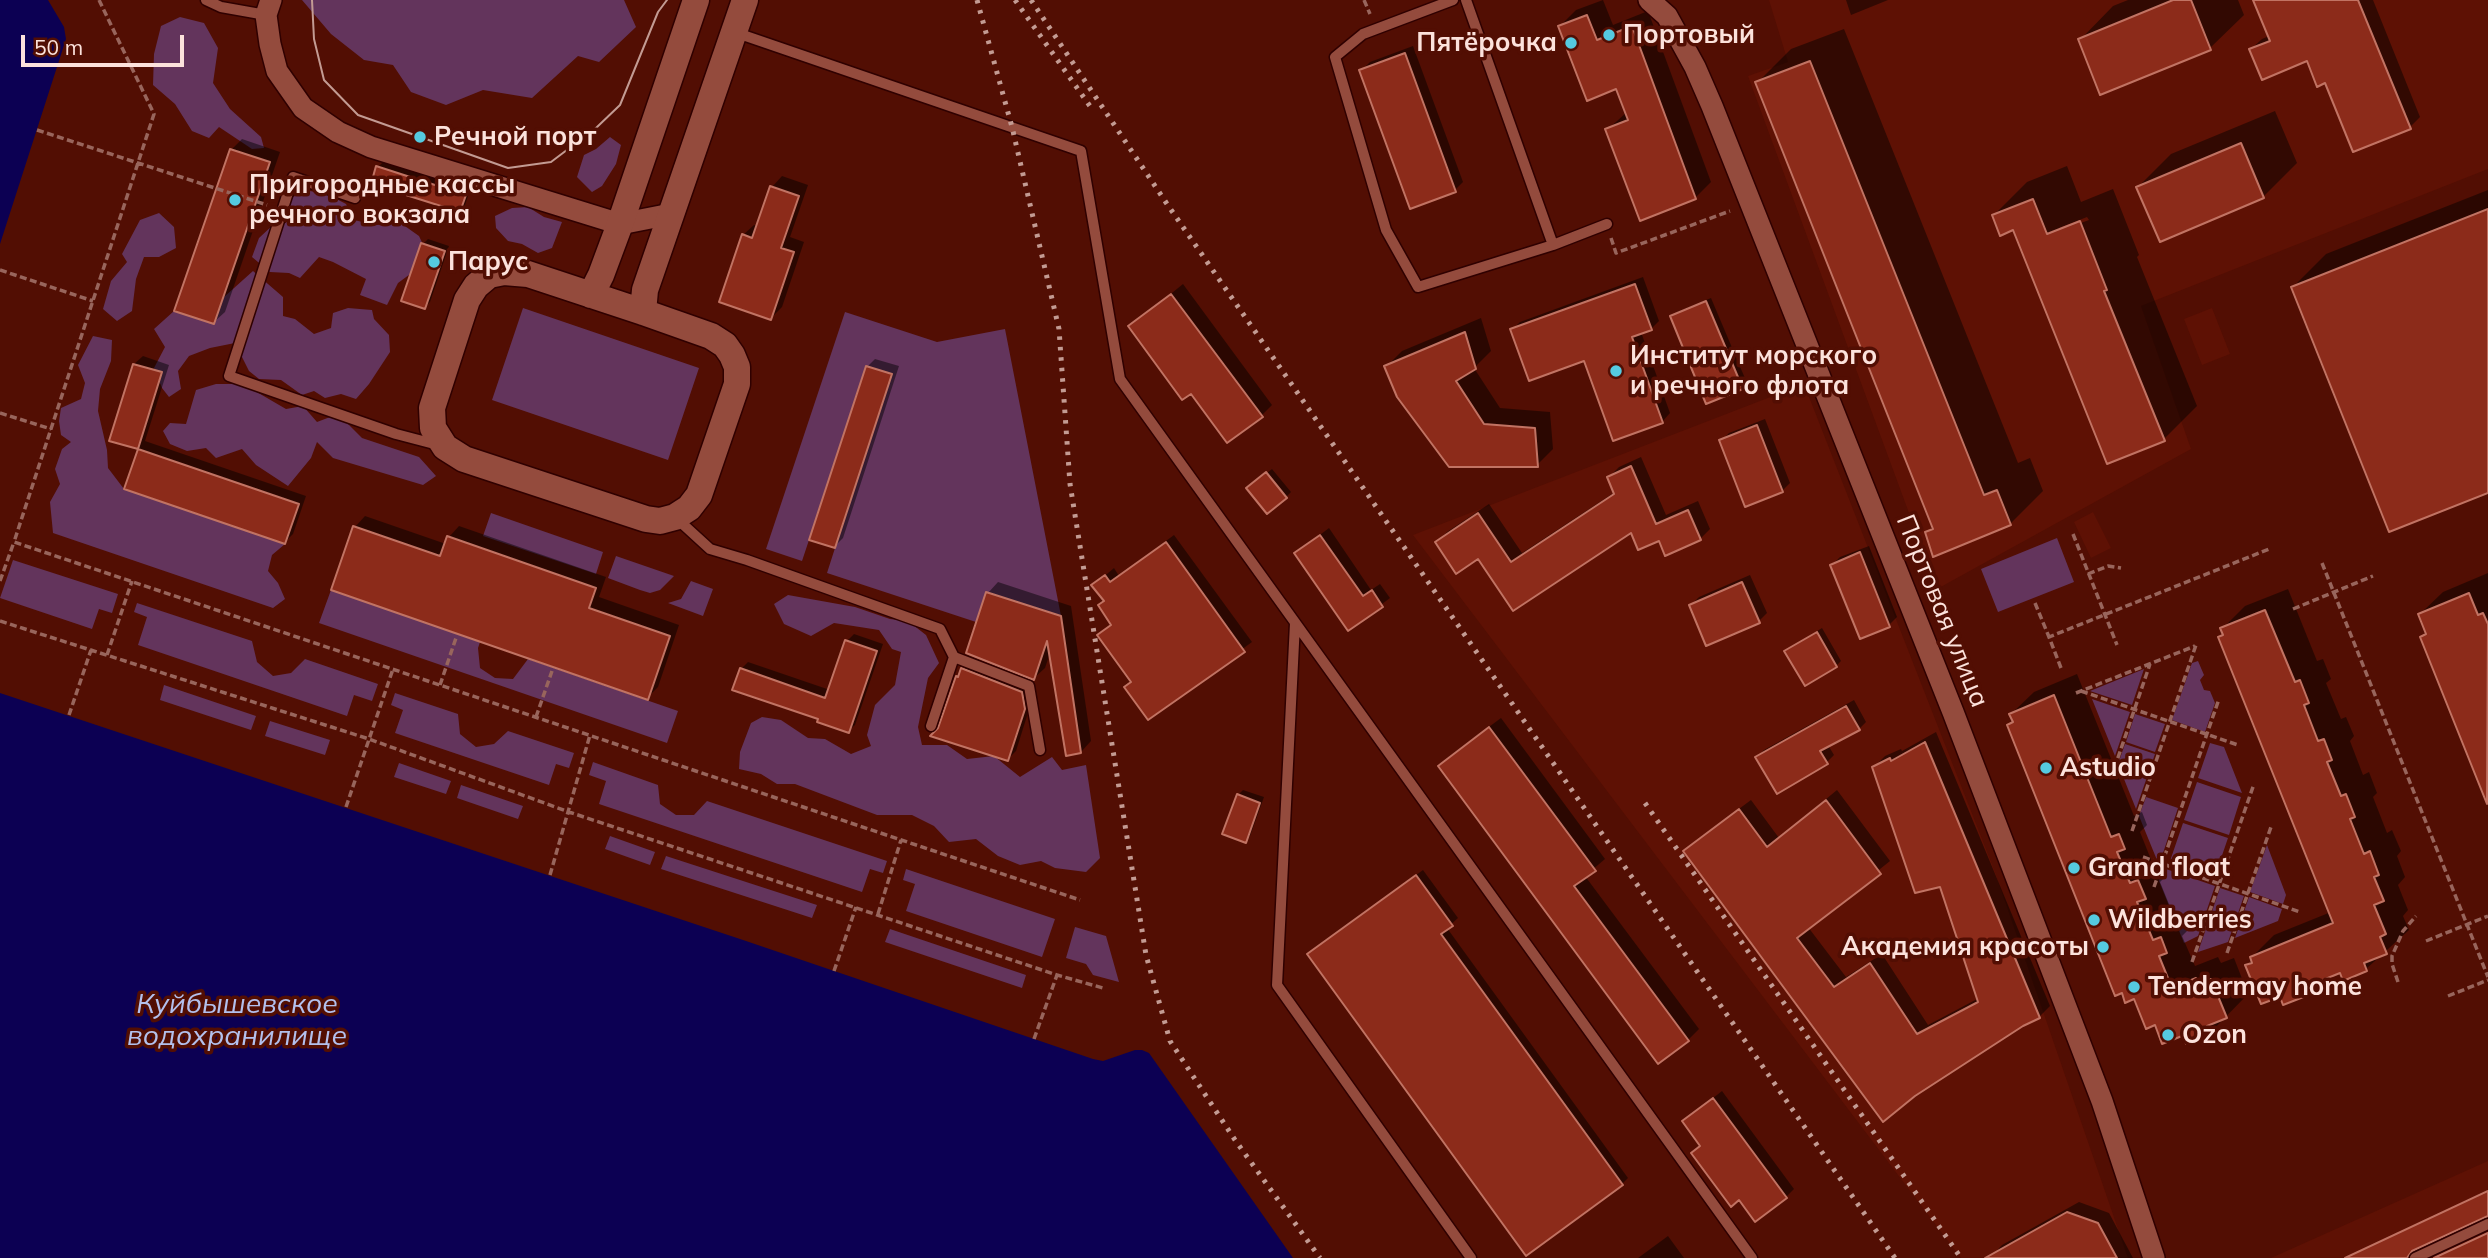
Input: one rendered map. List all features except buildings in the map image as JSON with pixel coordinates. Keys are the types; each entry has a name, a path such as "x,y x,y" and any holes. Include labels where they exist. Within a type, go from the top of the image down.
{"street":[{"path":"591,295 620,224 696,0"},
{"path":"643,312 645,290 745,0"},
{"name":"Портовая улица","path":"1649,0 1667,16 1695,67 1712,106 2058,984 2102,1101 2154,1258"},
{"path":"269,7 270,44 277,71 303,108 338,132 372,147 620,224 671,214"},
{"path":"504,272 528,274 591,295 711,336 725,345 737,367 737,384 699,495 689,508 675,517 660,521 646,519 464,459 445,447 433,428 432,408 467,300 489,275 504,272"}],"lane":[{"path":"206,0 221,7 269,7"},
{"path":"1452,0 1363,34 1335,57 1386,230 1418,287 1553,245 1607,224"},
{"path":"1466,0 1553,245"},
{"path":"734,32 1081,151 1120,379 1752,1258"},
{"path":"355,198 293,177 229,376 396,434 445,447"},
{"path":"675,517 709,550 747,560 940,628 954,657 1029,686 1040,750"},
{"path":"1295,624 1277,985 1471,1258"},
{"path":"931,726 954,657"},
{"path":"2415,1258 2488,1224"}],"path":[{"path":"0,581 154,114 99,0"},
{"path":"37,130 282,210"},
{"path":"1607,224 1616,253 1730,211"},
{"path":"0,270 93,301"},
{"path":"0,413 51,429"},
{"path":"2073,534 2117,645"},
{"path":"14,542 1080,900"},
{"path":"2049,637 2269,549"},
{"path":"2322,563 2488,979 2448,996"},
{"path":"2088,574 2108,566 2121,568"},
{"path":"2293,609 2374,576"},
{"path":"107,655 132,581"},
{"path":"2035,603 2061,668"},
{"path":"0,621 369,739 569,812 1103,988"},
{"path":"440,685 456,639"},
{"path":"2132,831 2169,722 2197,645 2079,692 2134,709 2169,722 2238,745"},
{"path":"69,715 91,650"},
{"path":"2111,778 2151,663"},
{"path":"346,807 393,669"},
{"path":"536,717 552,671"},
{"path":"2154,887 2219,699"},
{"path":"550,875 590,735"},
{"path":"2192,961 2254,784"},
{"path":"2227,953 2271,827"},
{"path":"878,914 901,840"},
{"path":"2143,858 2300,912"},
{"path":"834,971 856,907"},
{"path":"2398,982 2392,956 2403,931 2416,916"},
{"path":"2426,941 2488,916"},
{"path":"1034,1039 1057,975"}],"shaded area":[{"path":"302,0 624,0 636,27 599,62 578,56 532,98 483,90 446,105 411,92 393,65 364,60 331,34"},
{"path":"1769,0 2488,0 2488,169 2141,306 2191,449 1937,589 1748,76 1788,62"},
{"path":"180,17 204,23 218,48 213,83 230,109 261,137 264,148 252,149 219,127 209,138 192,131 175,104 153,85 154,54 161,26"},
{"path":"610,137 621,145 616,164 602,186 592,192 577,177 584,155"},
{"path":"304,190 327,194 346,204 354,220 375,225 402,224 419,236 428,255 413,272 398,283 387,305 360,295 366,279 319,257 300,278 289,273 270,272 252,257 259,238 274,224 286,223 284,203"},
{"path":"528,207 544,217 562,222 552,248 538,253 522,244 508,241 496,228 495,216 512,208"},
{"path":"159,213 174,227 176,248 159,257 144,257 136,279 132,311 117,321 103,309 111,281 127,262 122,254 140,220"},
{"path":"253,271 283,297 283,316 295,319 314,334 331,328 333,313 348,308 372,310 374,319 389,335 390,352 356,399 341,394 325,398 314,391 302,395 281,380 259,379 249,371 235,343 189,356 178,371 181,389 169,397 154,368 165,347 154,329 174,311 214,324 224,297"},
{"path":"523,308 699,368 668,460 492,400"},
{"path":"2212,308 2230,354 2202,365 2184,319"},
{"path":"845,312 937,342 1005,329 1061,616 986,592 976,622 827,573 835,548 809,540 802,561 766,549"},
{"path":"93,336 112,340 111,361 100,389 98,411 107,450 108,468 124,489 285,544 272,555 268,571 278,583 285,599 273,608 53,533 50,502 60,484 55,469 62,449 71,442 61,435 61,408 81,399 85,383 78,365"},
{"path":"216,384 243,384 286,409 303,406 317,422 338,414 362,438 419,457 436,476 423,485 333,458 317,442 311,458 288,486 256,465 242,449 216,458 206,448 187,451 170,444 163,431 170,423 186,424 196,390"},
{"path":"1804,384 1996,875 2128,1258 1961,1258 1413,535"},
{"path":"2093,512 2111,548 2091,558 2074,522"},
{"path":"491,513 603,552 596,574 483,536"},
{"path":"2057,538 2074,582 1998,612 1981,569"},
{"path":"616,556 674,576 660,590 650,593 640,590 608,578"},
{"path":"13,560 118,594 112,613 99,609 92,629 0,598"},
{"path":"691,581 713,589 703,616 668,603 681,599"},
{"path":"331,590 480,642 480,668 495,678 513,679 528,659 678,711 667,743 319,623"},
{"path":"788,595 855,607 890,619 908,621 926,635 939,663 928,678 918,727 922,745 947,745 967,759 994,756 1020,777 1052,757 1062,770 1086,765 1100,858 1086,872 1055,868 1041,861 1020,865 998,856 976,839 949,842 934,826 912,815 877,815 795,784 777,784 761,774 739,769 740,752 751,723 762,717 781,720 808,738 825,739 851,754 871,746 867,735 875,705 895,685 901,652 892,649 879,630 834,623 811,636 784,624 774,604"},
{"path":"137,603 252,641 257,662 273,676 291,673 305,659 378,684 372,701 354,695 347,716 138,645 147,617 134,612"},
{"path":"2198,661 2204,675 2200,680 2204,690 2210,691 2215,703 2205,732 2172,720 2192,663"},
{"path":"2144,669 2132,705 2090,691"},
{"path":"164,685 256,716 251,730 160,700"},
{"path":"395,693 458,714 460,734 476,747 494,744 508,731 574,753 569,768 556,764 549,785 395,733 403,710 391,705"},
{"path":"2092,699 2130,712 2115,756"},
{"path":"2135,714 2165,724 2155,752 2126,742"},
{"path":"270,721 330,740 325,755 265,736"},
{"path":"2210,743 2224,747 2242,793 2198,778"},
{"path":"2125,744 2155,754 2136,809 2118,764"},
{"path":"593,762 658,785 660,804 676,815 694,815 707,801 887,861 883,873 870,869 862,892 599,804 606,781 589,775"},
{"path":"399,763 451,781 446,794 394,777"},
{"path":"2197,782 2241,797 2229,835 2184,820"},
{"path":"461,785 523,806 518,819 457,798"},
{"path":"2146,797 2178,808 2159,865 2139,816"},
{"path":"2183,823 2228,838 2215,876 2170,861"},
{"path":"610,836 655,852 650,865 605,849"},
{"path":"2267,845 2286,895 2283,904 2250,892"},
{"path":"666,856 817,905 812,918 661,869"},
{"path":"2163,868 2215,886 2198,936 2184,943 2159,881"},
{"path":"906,869 1055,919 1042,957 906,911 915,884 903,880"},
{"path":"2220,888 2244,896 2228,942 2198,952"},
{"path":"2249,897 2282,909 2278,921 2235,938"},
{"path":"1075,927 1106,936 1119,982 1093,975 1086,964 1066,958"},
{"path":"890,929 1026,975 1022,988 885,942"},
{"path":"2488,1161 2488,1258 2271,1258"}],"water":[{"path":"0,0 48,0 64,27 66,39 0,244"},
{"name":"Куйбышевское водохранилище","path":"0,693 1093,1059 1103,1061 1135,1050 1149,1053 1293,1258 0,1258"}],"tram line":[{"path":"312,0 314,39 324,80 358,115 508,168 551,162 596,128 620,105 658,12 667,0"}],"railway":[{"path":"977,0 1012,127 1059,329 1070,484 1146,955 1170,1041 1235,1140 1320,1258"},
{"path":"1015,0 1092,109"},
{"path":"1031,0 1165,201 1895,1258"},
{"path":"1645,803 1961,1258"}],"place":[{"name":"Портовый","path":"1609,35"},
{"name":"Пятёрочка","path":"1571,43"},
{"name":"Речной порт","path":"420,137"},
{"name":"Пригородные кассы речного вокзала","path":"235,200"},
{"name":"Парус","path":"434,262"},
{"name":"Институт морского и речного флота","path":"1616,371"},
{"name":"Astudio","path":"2046,768"},
{"name":"Grand float","path":"2074,868"},
{"name":"Wildberries","path":"2094,920"},
{"name":"Академия красоты","path":"2103,947"},
{"name":"Tendermay home","path":"2134,987"},
{"name":"Ozon","path":"2168,1035"}]}
